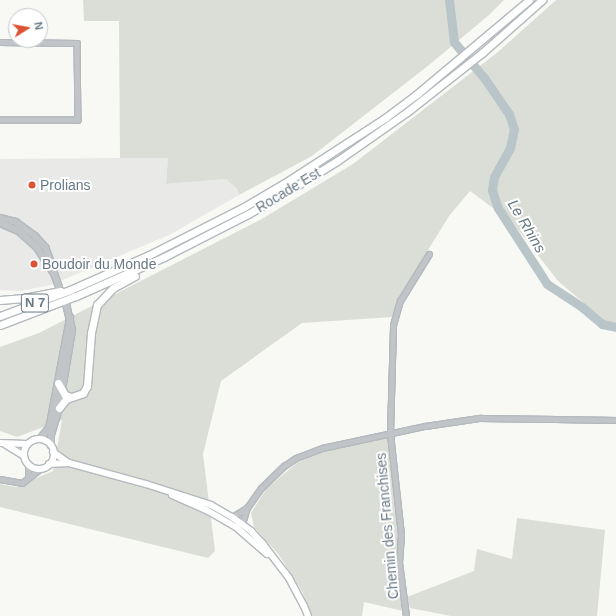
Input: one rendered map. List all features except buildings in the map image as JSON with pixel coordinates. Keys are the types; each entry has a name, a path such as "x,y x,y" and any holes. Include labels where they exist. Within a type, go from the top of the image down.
{"highway":[{"name":"Rocade Est","path":"0,316 70,290 184,238 244,207 385,118 449,69 529,0"},
{"name":"Rocade Est","path":"0,325 76,296 164,257 248,214 337,160 407,112 483,52 542,0"},
{"path":"59,408 70,397 83,393 87,386 92,322 101,299 120,283 158,265 164,257"},
{"path":"0,300 70,290"},
{"path":"58,383 62,391 70,397"}],"main road":[{"path":"3,444 27,444 33,440 40,439 69,463"},
{"path":"3,444 24,456 28,464 34,468 40,468 49,464 69,463 211,505 233,522 280,566"},
{"path":"24,456 27,444"},
{"path":"49,464 52,459 52,449"},
{"path":"233,522 242,524 263,544 294,586 308,616"},
{"path":"233,522 242,524"}],"street":[{"path":"0,42 78,42 78,120 0,120"},
{"path":"0,218 23,226 38,238 50,256 59,286"},
{"path":"0,223 19,231 28,237 37,247 55,275"},
{"name":"Chemin des Franchises","path":"406,616 399,563 401,535 390,434 393,325 400,301 429,254"},
{"path":"52,449 51,435 59,408 72,330 66,305"},
{"path":"40,439 49,428 70,318"},
{"path":"233,522 271,477 296,458 322,448 425,426 480,418 616,420"},
{"path":"28,464 28,478"},
{"path":"0,479 22,483 40,468"},
{"path":"242,524 246,508"}],"shaded area":[{"path":"83,0 504,0 489,15 429,65 312,156 239,195 237,189 226,179 166,184 168,158 120,158 119,21 84,21"},
{"path":"556,0 616,0 616,330 558,281 513,223 470,191 449,216 420,263 392,317 302,323 221,381 203,454 215,551 208,558 0,507 0,484 16,487 53,471 62,420 17,437 0,431 0,347 39,333 260,220 353,164 498,52"},
{"path":"168,158 166,184 226,179 237,189 239,195 171,234 51,285 20,291 0,290 0,159"},
{"path":"389,438 399,536 397,569 403,611 364,602 362,616 312,616 302,591 279,555 254,527 251,513 267,488 297,463 325,450"},
{"path":"517,518 605,530 597,616 451,616 410,608 407,597 474,571 477,549 512,559"}],"waterway":[{"name":"Le Rhins","path":"449,0 454,42 485,79 509,114 514,129 510,148 494,177 492,190 498,208 547,284 582,307 602,324 616,327"}],"place":[{"name":"Prolians","path":"32,185"},
{"name":"Boudoir du Monde","path":"34,264"}]}
